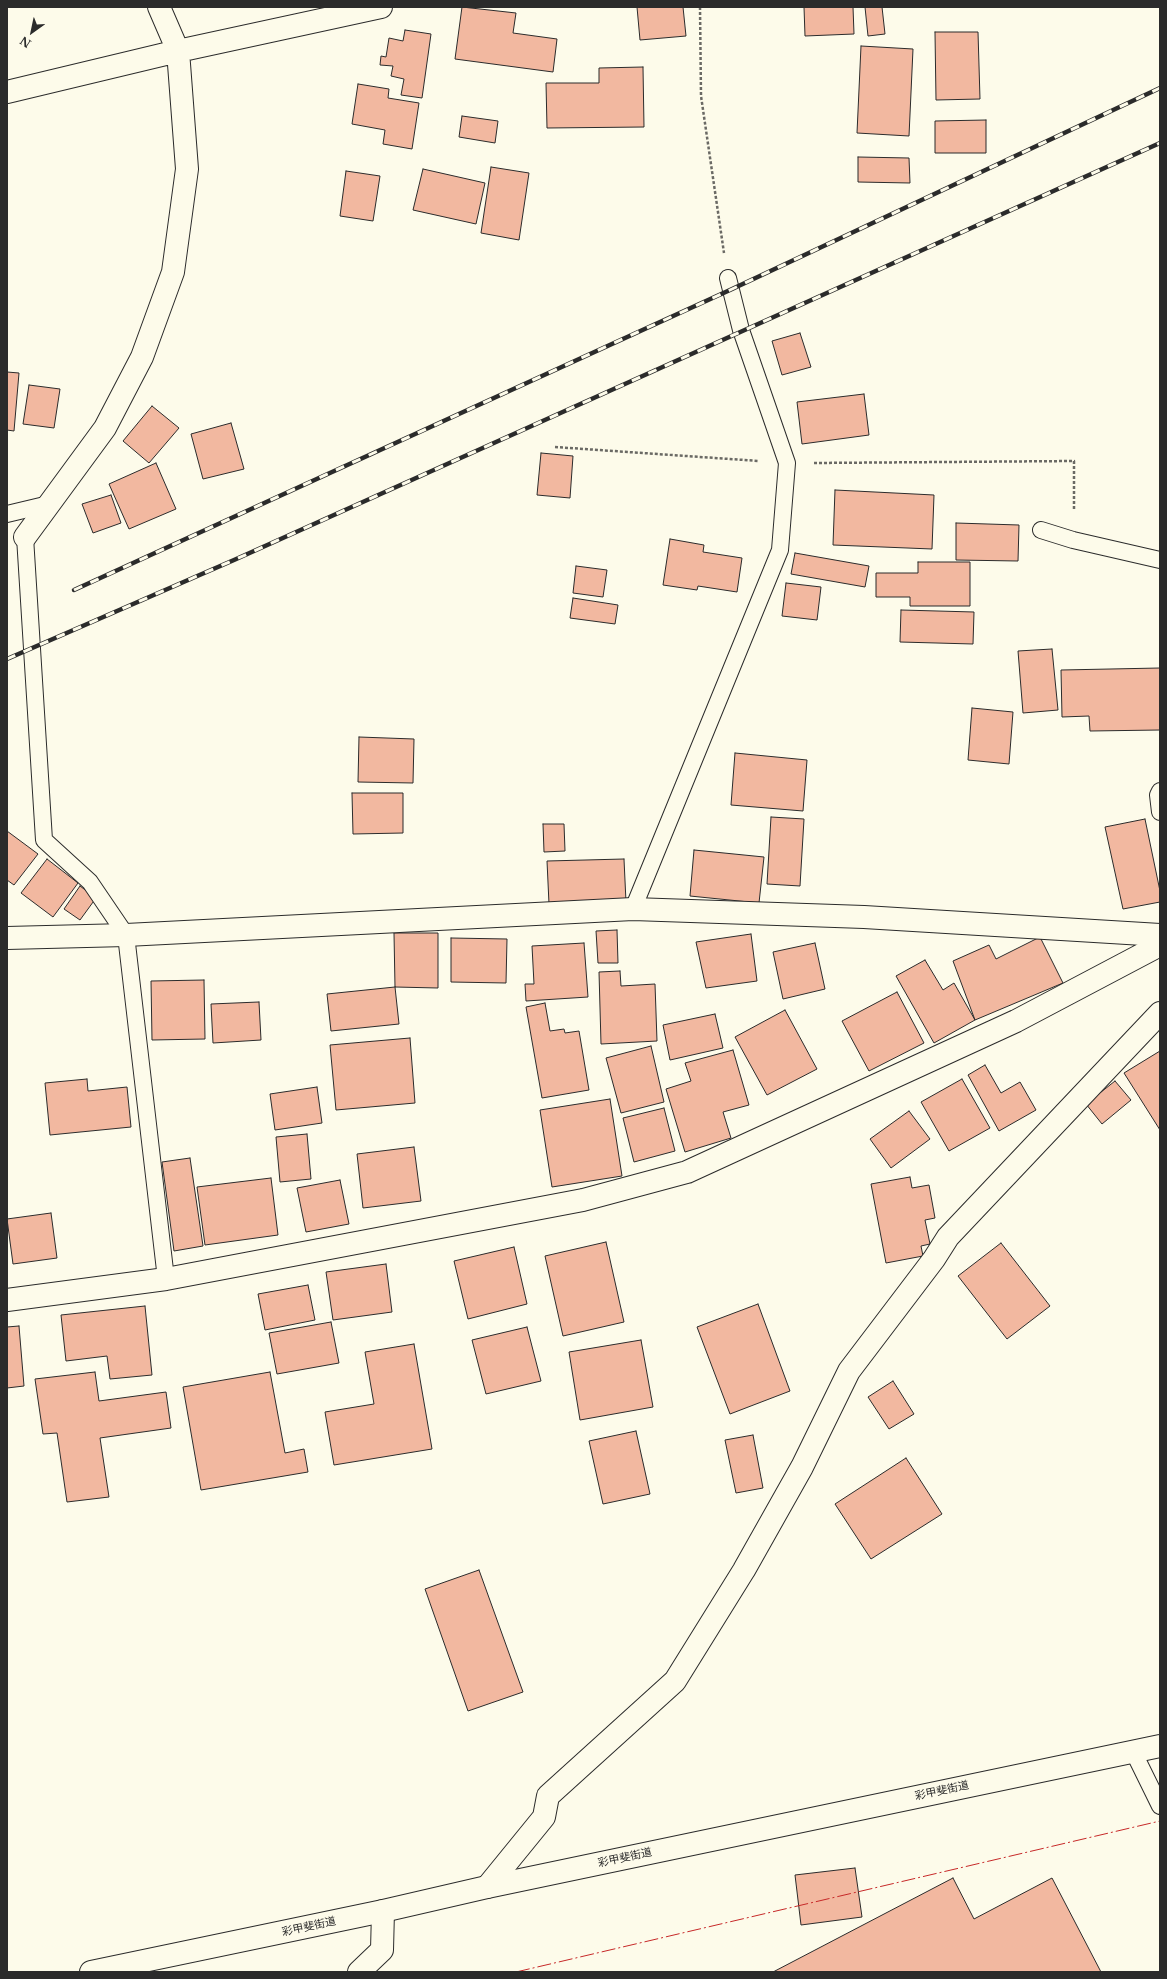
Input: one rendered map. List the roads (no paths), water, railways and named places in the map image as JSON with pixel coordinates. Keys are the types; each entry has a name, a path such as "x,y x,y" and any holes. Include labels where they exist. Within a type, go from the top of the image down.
{"main road":[{"path":"25,537 105,428 142,357 173,272 187,169 178,51 159,7"},
{"path":"7,92 178,51 381,7"},
{"path":"7,938 126,935 633,908 864,917 1160,935"},
{"path":"7,1300 166,1279 583,1200 687,1172 1016,1021 1160,944"},
{"path":"487,1887 544,1817 548,1796 675,1681 744,1570 802,1467 849,1371 934,1259 948,1236 1160,1013"},
{"name":"彩甲斐街道","path":"91,1972 383,1911 487,1887 1160,1746"},
{"path":"359,1972 382,1950 383,1911"}],"lane":[{"path":"633,908 780,550 786,463 741,330 728,278"},
{"path":"7,514 49,504"},
{"path":"1041,530 1073,540 1160,560"},
{"path":"25,537 44,840 90,882 126,935 166,1279"},
{"path":"1160,791 1158,795 1160,812"},
{"path":"1133,1751 1160,1806"}],"railway":[{"path":"74,590 730,290 1160,88"},
{"path":"7,659 234,560 1160,143"}]}
